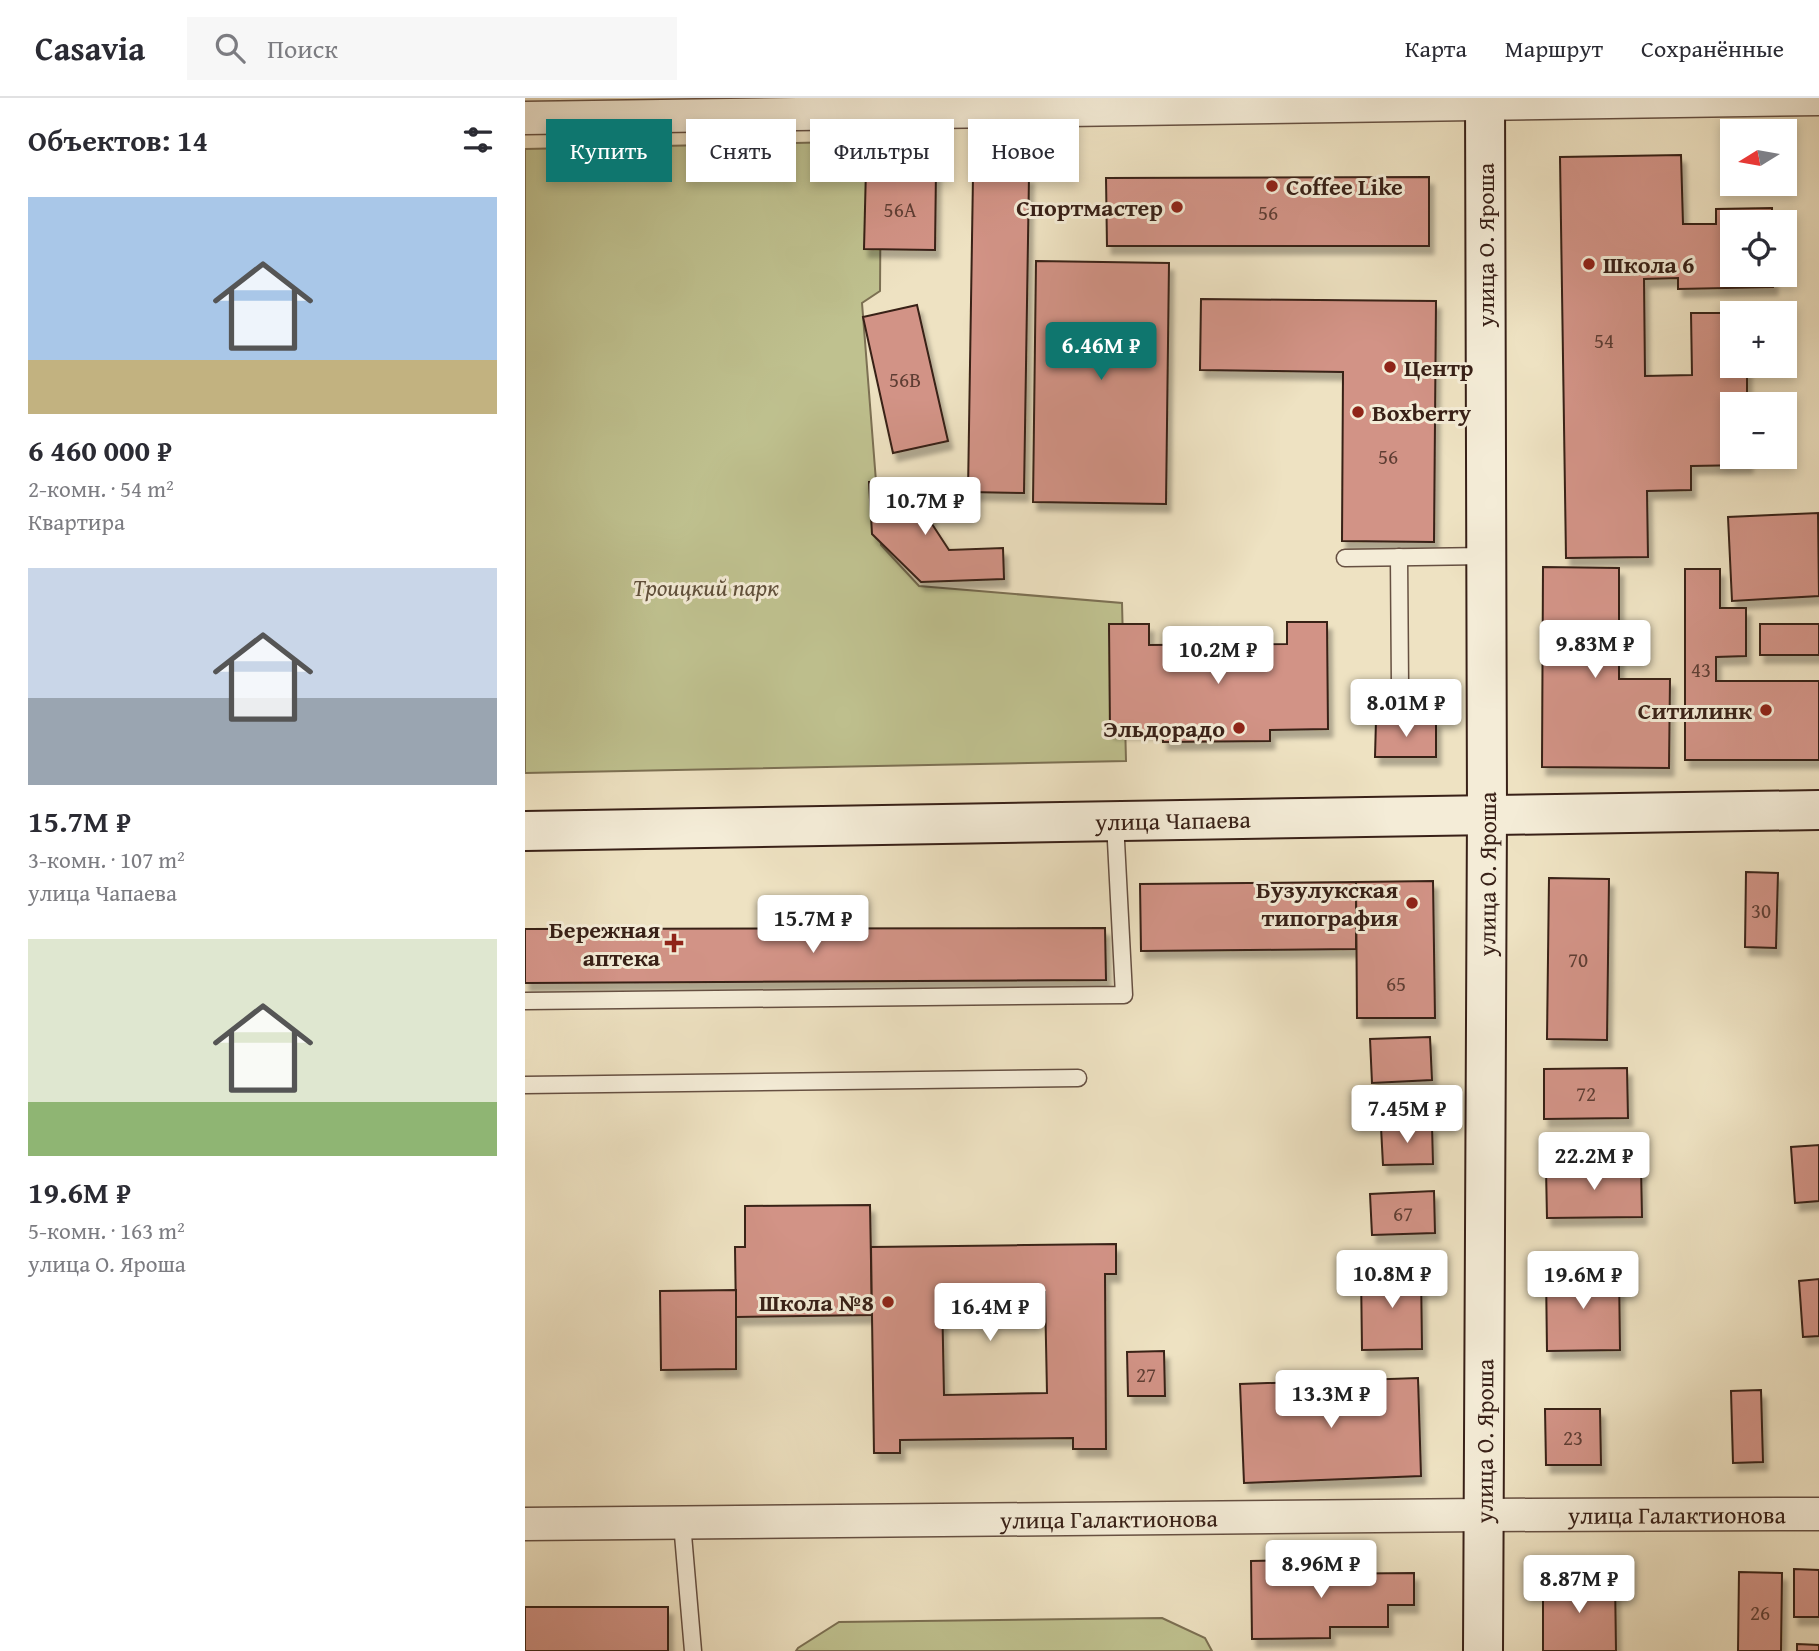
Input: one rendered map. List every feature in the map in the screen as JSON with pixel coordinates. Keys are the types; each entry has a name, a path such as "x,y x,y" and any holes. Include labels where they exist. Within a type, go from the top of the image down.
{"main road":[{"name":"улица О. Яроша","path":"1483,1651 1487,813 1485,100"},
{"name":"улица Чапаева","path":"525,831 1487,813 1819,810"}],"street":[{"path":"525,118 1485,100 1819,99"},
{"name":"улица Галактионова","path":"525,1524 1819,1514"}],"lane":[{"path":"1345,558 1486,556"},
{"path":"1399,557 1400,687"},
{"path":"525,1000 1123,995 1115,822"},
{"path":"525,1085 1078,1078"},
{"path":"682,1523 693,1651"}],"green space":[{"name":"Троицкий парк","path":"796,143 810,143 810,182 881,182 880,291 862,303 881,545 919,586 1122,603 1126,761 525,773 525,149 546,149 546,182 672,182 672,146 686,145 686,182 796,182"},
{"path":"1162,1618 1205,1638 1212,1651 796,1651 839,1622"}],"building":[{"path":"1681,155 1683,224 1716,224 1716,209 1772,208 1720,210 1720,287 1773,287 1678,289 1678,278 1644,279 1645,376 1692,375 1691,313 1720,313 1720,378 1747,378 1747,392 1720,392 1720,465 1691,466 1691,490 1647,491 1648,557 1566,558 1560,157"},
{"path":"1429,177 1429,246 1107,246 1106,178"},
{"path":"866,182 936,182 935,250 864,249"},
{"path":"973,182 1029,182 1024,493 968,492"},
{"path":"1036,261 1169,263 1166,504 1033,502"},
{"path":"1201,299 1436,301 1434,542 1342,541 1343,372 1200,370"},
{"path":"917,305 948,441 893,453 863,317"},
{"path":"928,480 930,521 949,550 1003,548 1004,579 921,582 872,534 869,482"},
{"path":"1818,513 1819,596 1732,601 1728,517"},
{"path":"1543,567 1619,568 1619,679 1670,679 1669,768 1542,767"},
{"path":"1685,569 1720,569 1720,608 1746,608 1746,656 1716,657 1716,681 1819,681 1819,760 1685,760"},
{"path":"1287,622 1327,622 1328,729 1270,730 1270,741 1163,742 1163,731 1110,731 1109,624 1149,624 1149,645 1287,644"},
{"path":"1760,624 1819,624 1819,655 1760,655"},
{"path":"1376,720 1436,720 1436,757 1375,757"},
{"path":"1746,872 1778,873 1776,948 1745,947"},
{"path":"1549,878 1609,879 1607,1040 1547,1039"},
{"path":"1433,881 1435,1018 1357,1018 1356,882"},
{"path":"1356,882 1356,949 1141,951 1140,884"},
{"path":"1105,928 1106,980 525,983 525,929"},
{"path":"1430,1037 1432,1080 1372,1083 1370,1039"},
{"path":"1627,1068 1628,1118 1544,1119 1544,1069"},
{"path":"1432,1125 1433,1164 1383,1165 1381,1127"},
{"path":"1819,1145 1819,1201 1795,1203 1791,1147"},
{"path":"1641,1167 1642,1217 1547,1218 1546,1168"},
{"path":"1434,1191 1435,1233 1372,1235 1370,1194"},
{"path":"870,1205 872,1315 736,1317 735,1247 745,1247 745,1206"},
{"path":"1116,1244 1116,1274 1105,1274 1106,1449 1073,1449 1073,1438 900,1440 900,1453 874,1453 871,1247","holes":["1045,1292 1047,1393 944,1395 942,1294"]},
{"path":"1421,1270 1422,1349 1362,1350 1361,1271"},
{"path":"1546,1271 1619,1271 1620,1350 1547,1351"},
{"path":"1819,1279 1819,1336 1803,1337 1799,1281"},
{"path":"736,1290 736,1369 661,1370 660,1291"},
{"path":"1164,1351 1165,1396 1128,1396 1127,1352"},
{"path":"1418,1378 1421,1476 1244,1483 1240,1384"},
{"path":"1761,1390 1763,1462 1733,1463 1731,1391"},
{"path":"1545,1409 1600,1409 1601,1465 1546,1465"},
{"path":"1308,1560 1308,1574 1414,1573 1414,1605 1388,1605 1388,1627 1330,1627 1330,1638 1252,1639 1251,1561"},
{"path":"1794,1569 1819,1570 1819,1617 1794,1617"},
{"path":"1739,1572 1782,1573 1781,1651 1738,1651"},
{"path":"1543,1578 1615,1578 1616,1651 1543,1651"},
{"path":"525,1607 668,1607 668,1651 525,1651"},
{"path":"1797,1644 1819,1645 1819,1651 1797,1651"}],"place":[{"name":"Coffee Like","path":"1272,186"},
{"name":"Спортмастер","path":"1177,207"},
{"name":"Школа 6","path":"1589,264"},
{"name":"Центр","path":"1390,367"},
{"name":"Boxberry","path":"1358,412"},
{"name":"Ситилинк","path":"1766,710"},
{"name":"Эльдорадо","path":"1239,728"},
{"name":"Бузулукская типография","path":"1412,903"},
{"name":"Бережная аптека","path":"674,943"},
{"name":"Школа №8","path":"888,1302"}]}
